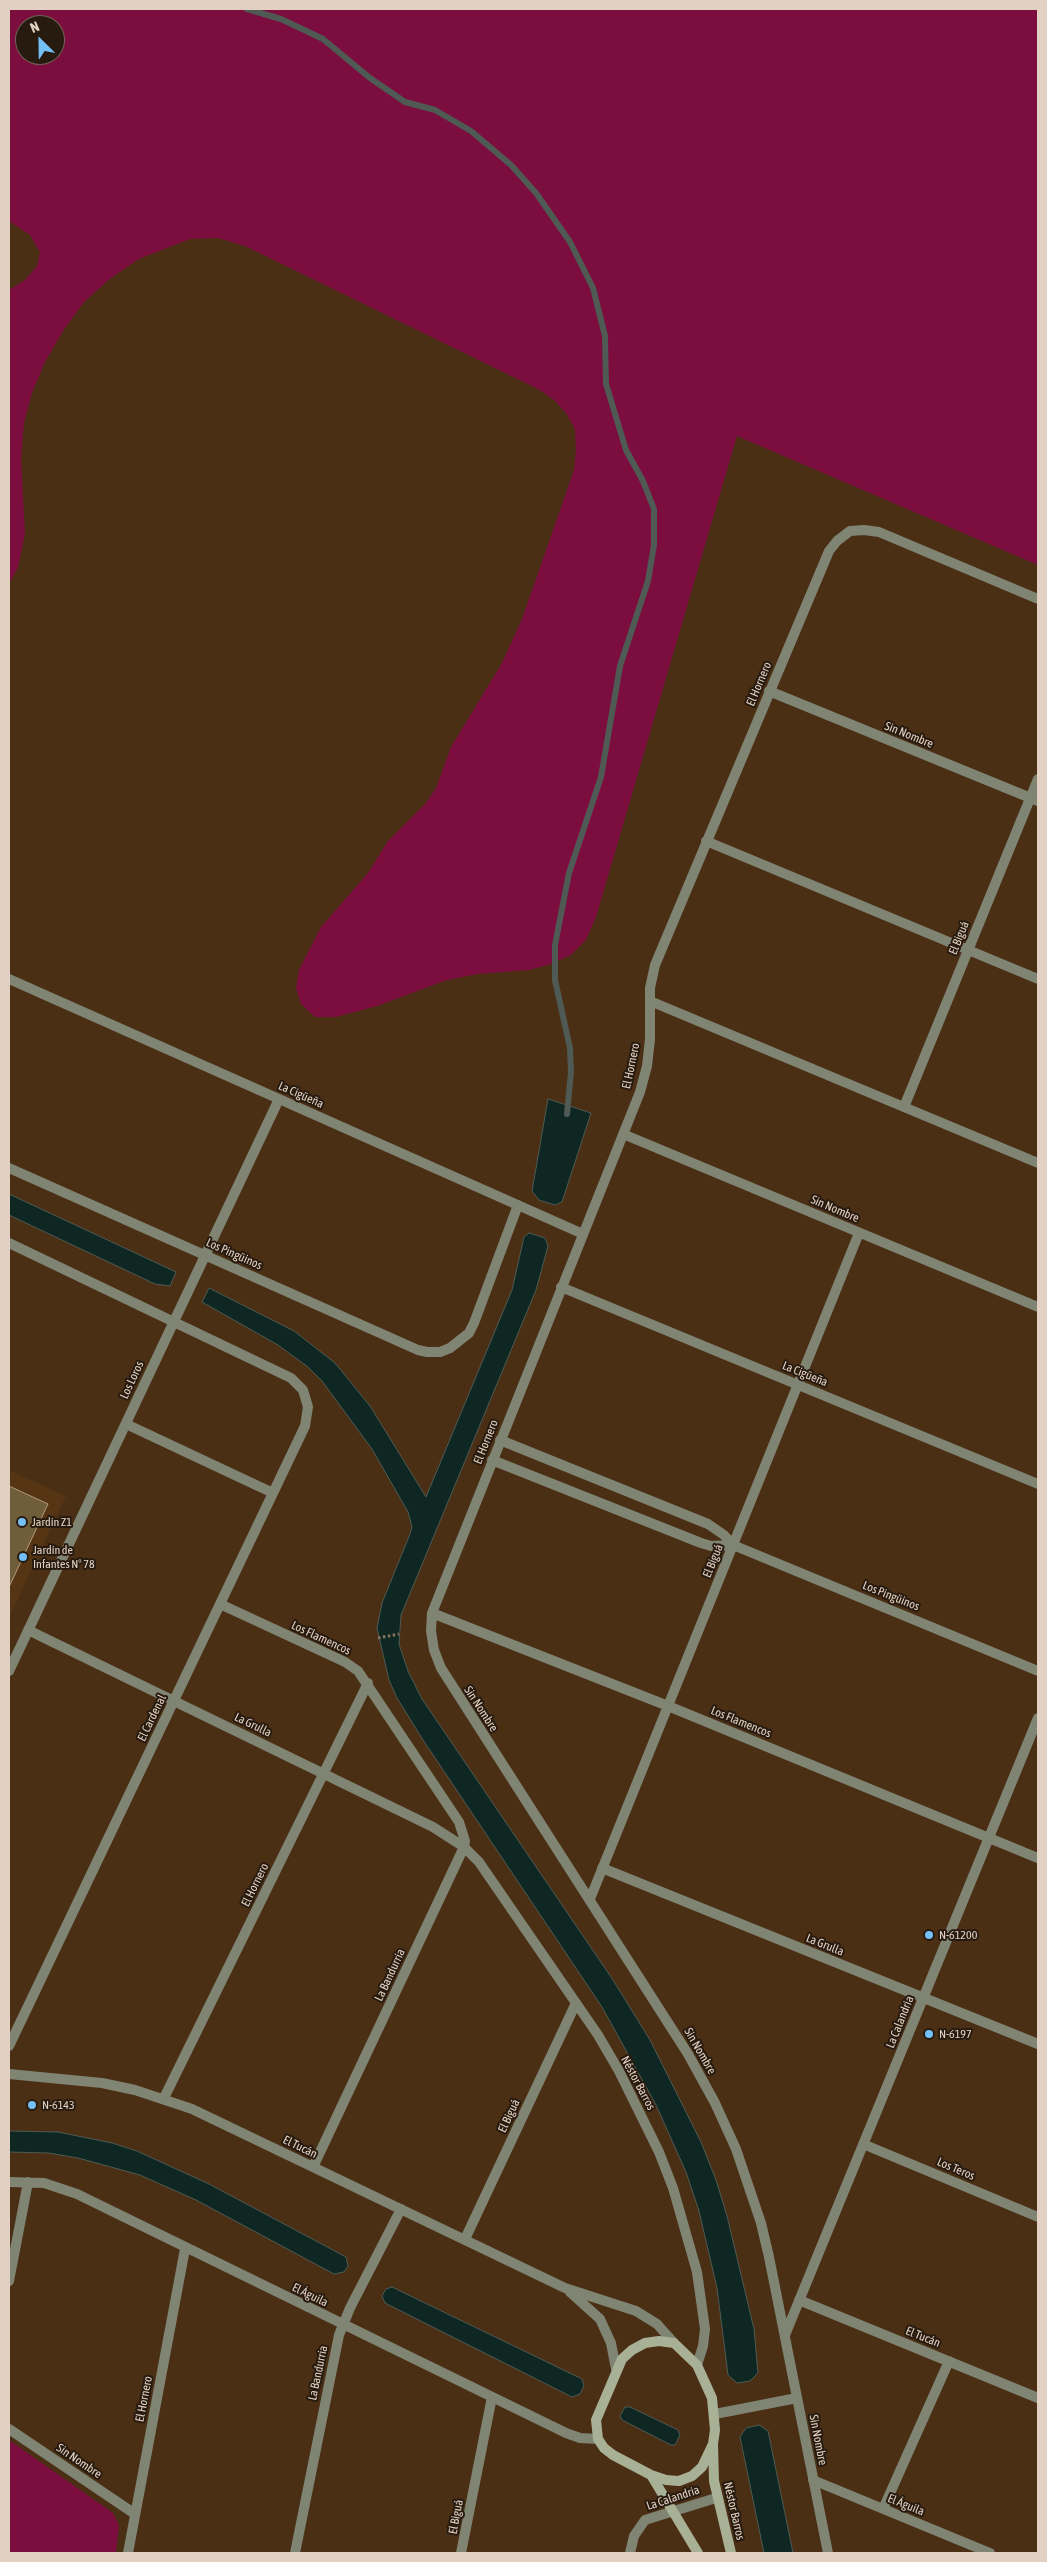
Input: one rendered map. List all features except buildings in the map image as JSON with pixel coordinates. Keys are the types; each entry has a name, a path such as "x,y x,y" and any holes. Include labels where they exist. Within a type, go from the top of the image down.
{"street":[{"name":"El Hornero","path":"432,1613 640,1092 650,1039 650,1001 655,965 829,552 837,540 850,531 879,532 1038,599"},
{"name":"Sin Nombre","path":"769,691 1034,800"},
{"name":"El Biguá","path":"904,1107 968,950 1034,800 1038,779"},
{"path":"706,841 1038,979"},
{"name":"La Cigüeña","path":"9,979 583,1234"},
{"path":"650,1001 1038,1162"},
{"name":"Los Loros","path":"9,1671 279,1099"},
{"name":"Sin Nombre","path":"623,1134 1038,1307"},
{"name":"Los Pingüinos","path":"9,1168 418,1350 440,1352 461,1341 474,1323 518,1205"},
{"name":"El Biguá","path":"590,1899 859,1233"},
{"path":"9,1243 174,1322"},
{"name":"La Cigüeña","path":"561,1287 1038,1484"},
{"name":"El Cardenal","path":"9,2046 305,1426 306,1398 298,1383 174,1322"},
{"path":"126,1424 273,1493"},
{"name":"Los Pingüinos","path":"500,1440 708,1524 724,1535 733,1545"},
{"name":"Los Pingüinos","path":"492,1460 701,1543 711,1546 733,1545 1038,1671"},
{"name":"Los Flamencos","path":"220,1604 344,1662 358,1671 459,1822 464,1834 464,1848"},
{"name":"Sin Nombre","path":"432,1613 431,1631 441,1668 688,2054 725,2126 761,2223 828,2553"},
{"name":"Los Flamencos","path":"432,1613 668,1706 1038,1858"},
{"name":"La Grulla","path":"28,1630 433,1827 464,1848"},
{"name":"El Hornero","path":"164,2098 368,1684"},
{"name":"La Calandria","path":"785,2336 1038,1718"},
{"name":"Néstor Barros","path":"464,1848 491,1878 576,2003 618,2070 659,2152 673,2188 697,2272 703,2311 703,2346 697,2365"},
{"name":"La Bandurria","path":"313,2167 464,1848"},
{"name":"La Grulla","path":"602,1868 1038,2044"},
{"name":"El Biguá","path":"464,2239 576,2003"},
{"name":"El Tucán","path":"9,2074 102,2083 164,2098 192,2109 566,2288 636,2311 657,2324 674,2343"},
{"name":"Los Teros","path":"863,2144 1038,2217"},
{"name":"El Águila","path":"9,2182 44,2183 68,2191 573,2436 598,2440"},
{"path":"9,2281 28,2182"},
{"name":"La Bandurria","path":"295,2553 336,2348 343,2325 400,2209"},
{"name":"El Hornero","path":"128,2553 185,2249"},
{"name":"El Tucán","path":"566,2288 600,2319 612,2343 616,2369"},
{"name":"El Tucán","path":"799,2300 1038,2398"},
{"path":"598,2440 596,2429 597,2415 622,2359 632,2350 645,2343 659,2341 674,2343"},
{"name":"Néstor Barros","path":"674,2343 697,2365 709,2389 715,2414 713,2444 716,2498 731,2553"},
{"path":"883,2509 949,2361"},
{"name":"El Biguá","path":"461,2553 492,2397"},
{"path":"715,2414 797,2398"},
{"name":"Sin Nombre","path":"9,2429 135,2514"},
{"name":"Néstor Barros","path":"598,2440 613,2456 651,2475 666,2480 680,2481 692,2476 709,2457 713,2444"},
{"path":"651,2475 698,2553"},
{"name":"El Águila","path":"813,2480 990,2553"},
{"name":"La Calandria","path":"630,2553 638,2527 645,2520 716,2498"}],"path":[{"path":"378,1638 398,1634"}],"shaded area":[{"path":"9,9 1038,9 1038,565 737,436 596,917 586,940 571,955 551,964 529,970 478,974 447,980 377,1006 336,1017 315,1017 301,1004 296,988 299,970 321,927 368,873 388,841 426,803 436,788 451,747 502,663 522,619 574,470 576,450 575,429 566,413 554,400 538,389 245,246 218,238 190,239 139,259 111,278 84,302 63,331 45,362 32,393 24,423 21,459 25,534 18,567 9,584 9,290 25,280 37,266 40,252 30,235 9,221"},
{"name":"Jardín de Infantes N° 78","path":"9,1470 66,1496 9,1618"},
{"path":"9,2440 113,2513 119,2525 116,2553 9,2553"}],"water":[{"path":"548,1099 591,1113 562,1202 555,1205 539,1200 532,1191"},
{"path":"9,1194 176,1272 170,1286 155,1284 9,1215"},
{"path":"529,1233 545,1238 548,1246 536,1290 401,1615 399,1644 408,1671 422,1699 613,1980 650,2040 701,2142 716,2180 727,2216 754,2329 758,2373 750,2381 737,2383 728,2375 717,2288 699,2211 686,2172 656,2105 602,2007 423,1740 397,1698 389,1680 377,1628 382,1603 412,1527 408,1512 372,1449 322,1381 308,1367 278,1345 202,1302 209,1288 294,1331 335,1363 370,1406 426,1497 512,1290 524,1237"},
{"path":"9,2131 58,2132 112,2143 137,2151 209,2184 346,2257 348,2266 344,2272 334,2274 196,2200 140,2175 78,2158 49,2153 9,2152"},
{"path":"392,2287 582,2379 584,2386 580,2394 572,2397 385,2303 382,2296 386,2289"},
{"path":"625,2407 630,2407 678,2430 680,2435 675,2445 671,2445 622,2420 620,2416"},
{"path":"759,2425 768,2431 793,2553 764,2553 740,2437 746,2428"}],"waterway":[{"path":"247,9 281,19 323,39 370,78 405,102 435,110 471,131 511,165 536,193 570,242 593,288 605,336 606,384 626,450 643,481 654,509 654,545 648,581 620,666 601,777 569,873 555,945 555,980 570,1048 571,1072 567,1114"}],"place":[{"name":"Jardín Z1","path":"22,1522"},
{"name":"Jardín de Infantes N° 78","path":"23,1557"},
{"name":"N-61200","path":"929,1935"},
{"name":"N-6197","path":"929,2034"},
{"name":"N-6143","path":"32,2105"}]}
